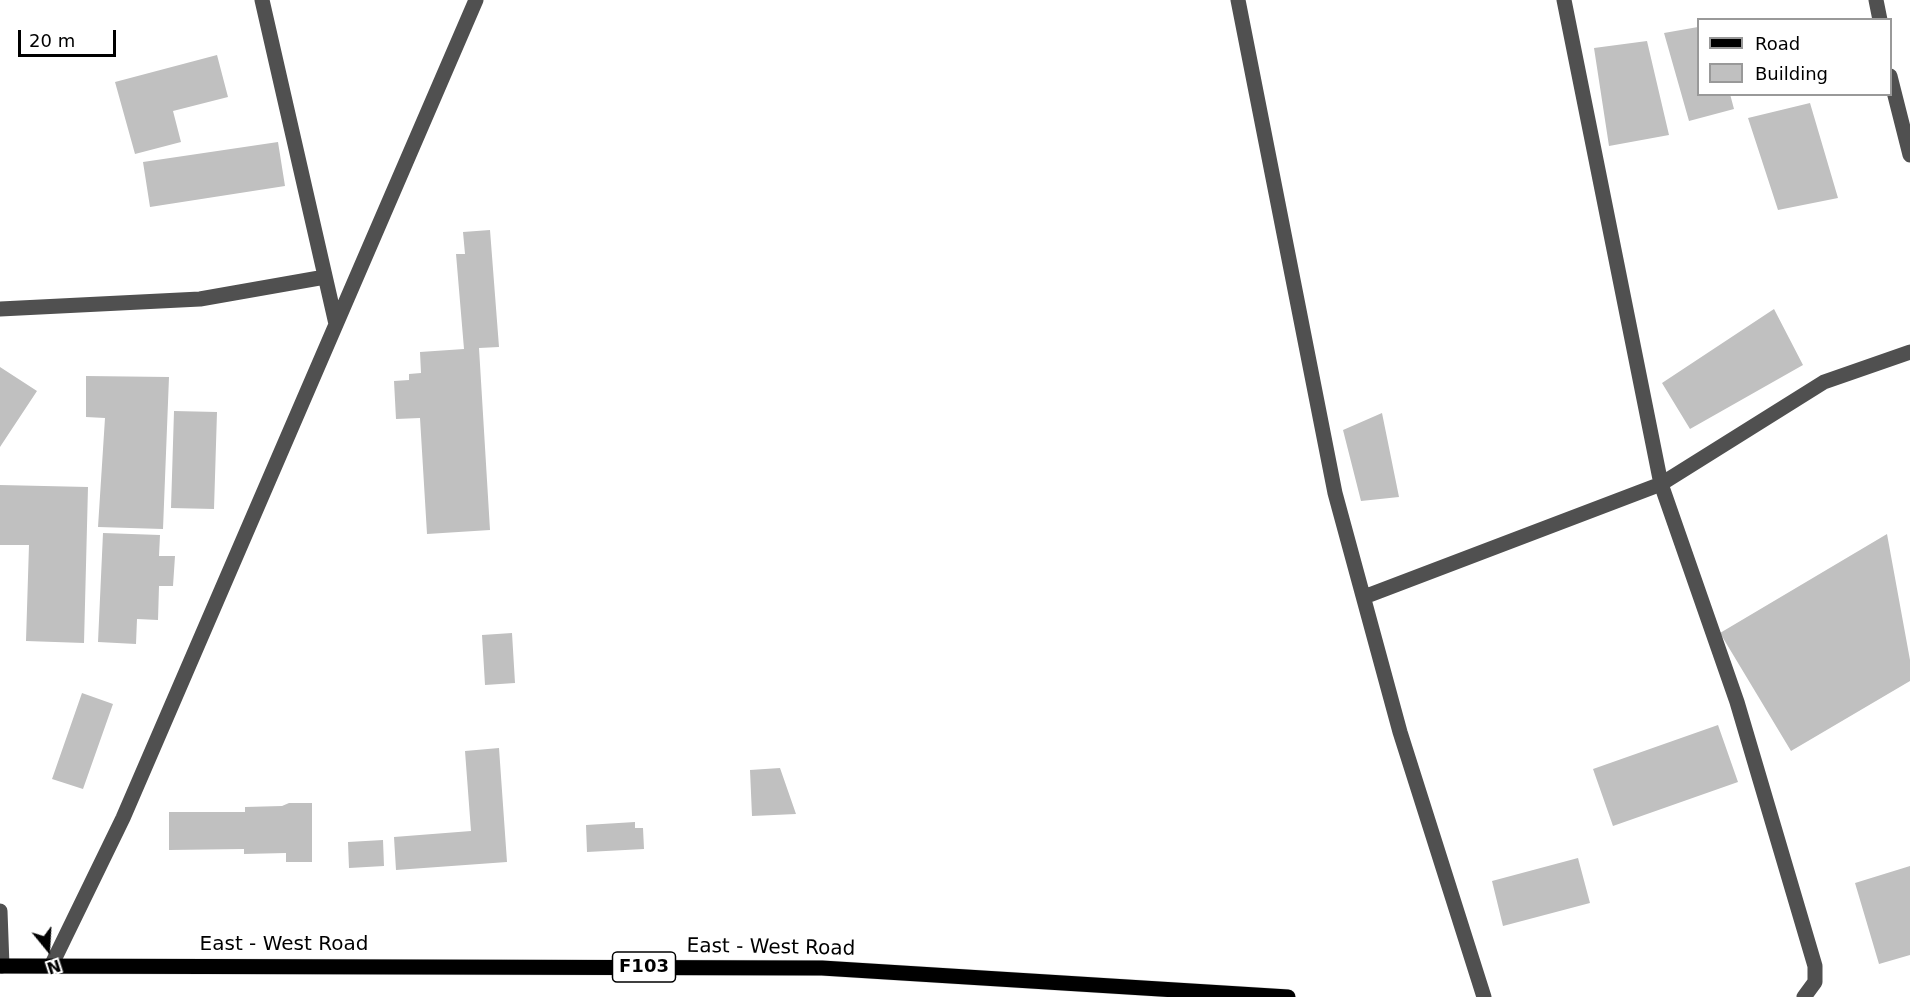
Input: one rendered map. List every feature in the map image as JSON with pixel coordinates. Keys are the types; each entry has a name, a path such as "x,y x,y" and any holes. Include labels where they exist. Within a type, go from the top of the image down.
{"main road":[{"name":"East - West Road","path":"1,966 822,968 1288,997"}],"street":[{"path":"262,0 336,324"},
{"path":"51,966 123,818 476,0"},
{"path":"1238,0 1335,493 1400,732 1484,997"},
{"path":"1564,0 1661,484 1737,702 1815,966 1815,982 1804,997"},
{"path":"1876,0 1880,18"},
{"path":"1892,84 1910,155"},
{"path":"0,309 200,299 325,277"},
{"path":"1364,597 1661,484 1824,382 1910,352"},
{"path":"0,911 1,966"}],"building":[{"path":"1697,27 1697,96 1731,96 1734,109 1689,121 1664,33"},
{"path":"1647,41 1669,135 1609,146 1594,48"},
{"path":"217,55 228,97 173,111 181,142 135,154 115,82"},
{"path":"1810,103 1838,198 1778,210 1748,118"},
{"path":"278,142 285,186 150,207 143,162"},
{"path":"490,230 499,347 479,348 490,530 427,534 420,418 396,419 394,381 409,380 409,374 421,373 420,352 464,349 456,254 465,254 463,232"},
{"path":"1774,309 1803,365 1690,429 1662,383"},
{"path":"0,367 37,391 0,447"},
{"path":"86,376 169,377 163,529 98,527 105,418 86,417"},
{"path":"174,411 217,412 214,509 171,508"},
{"path":"1382,413 1399,497 1361,501 1343,430"},
{"path":"0,485 88,487 84,643 26,641 29,545 0,545"},
{"path":"103,533 160,535 159,556 175,556 173,586 159,586 158,620 137,619 136,644 98,642"},
{"path":"1887,534 1910,660 1910,681 1791,751 1720,633"},
{"path":"512,633 515,683 485,685 482,635"},
{"path":"82,693 113,704 83,789 52,779"},
{"path":"1718,725 1738,782 1613,826 1593,769"},
{"path":"499,748 507,862 396,870 394,837 471,831 465,751"},
{"path":"780,768 796,814 752,816 750,770"},
{"path":"289,803 312,803 312,862 286,862 286,853 244,854 244,849 169,850 169,812 245,812 245,807 282,806"},
{"path":"635,822 635,828 643,828 644,849 587,852 586,825"},
{"path":"383,840 384,866 349,868 348,842"},
{"path":"1578,858 1590,903 1503,926 1492,881"},
{"path":"1910,866 1910,955 1879,964 1855,883"}]}
